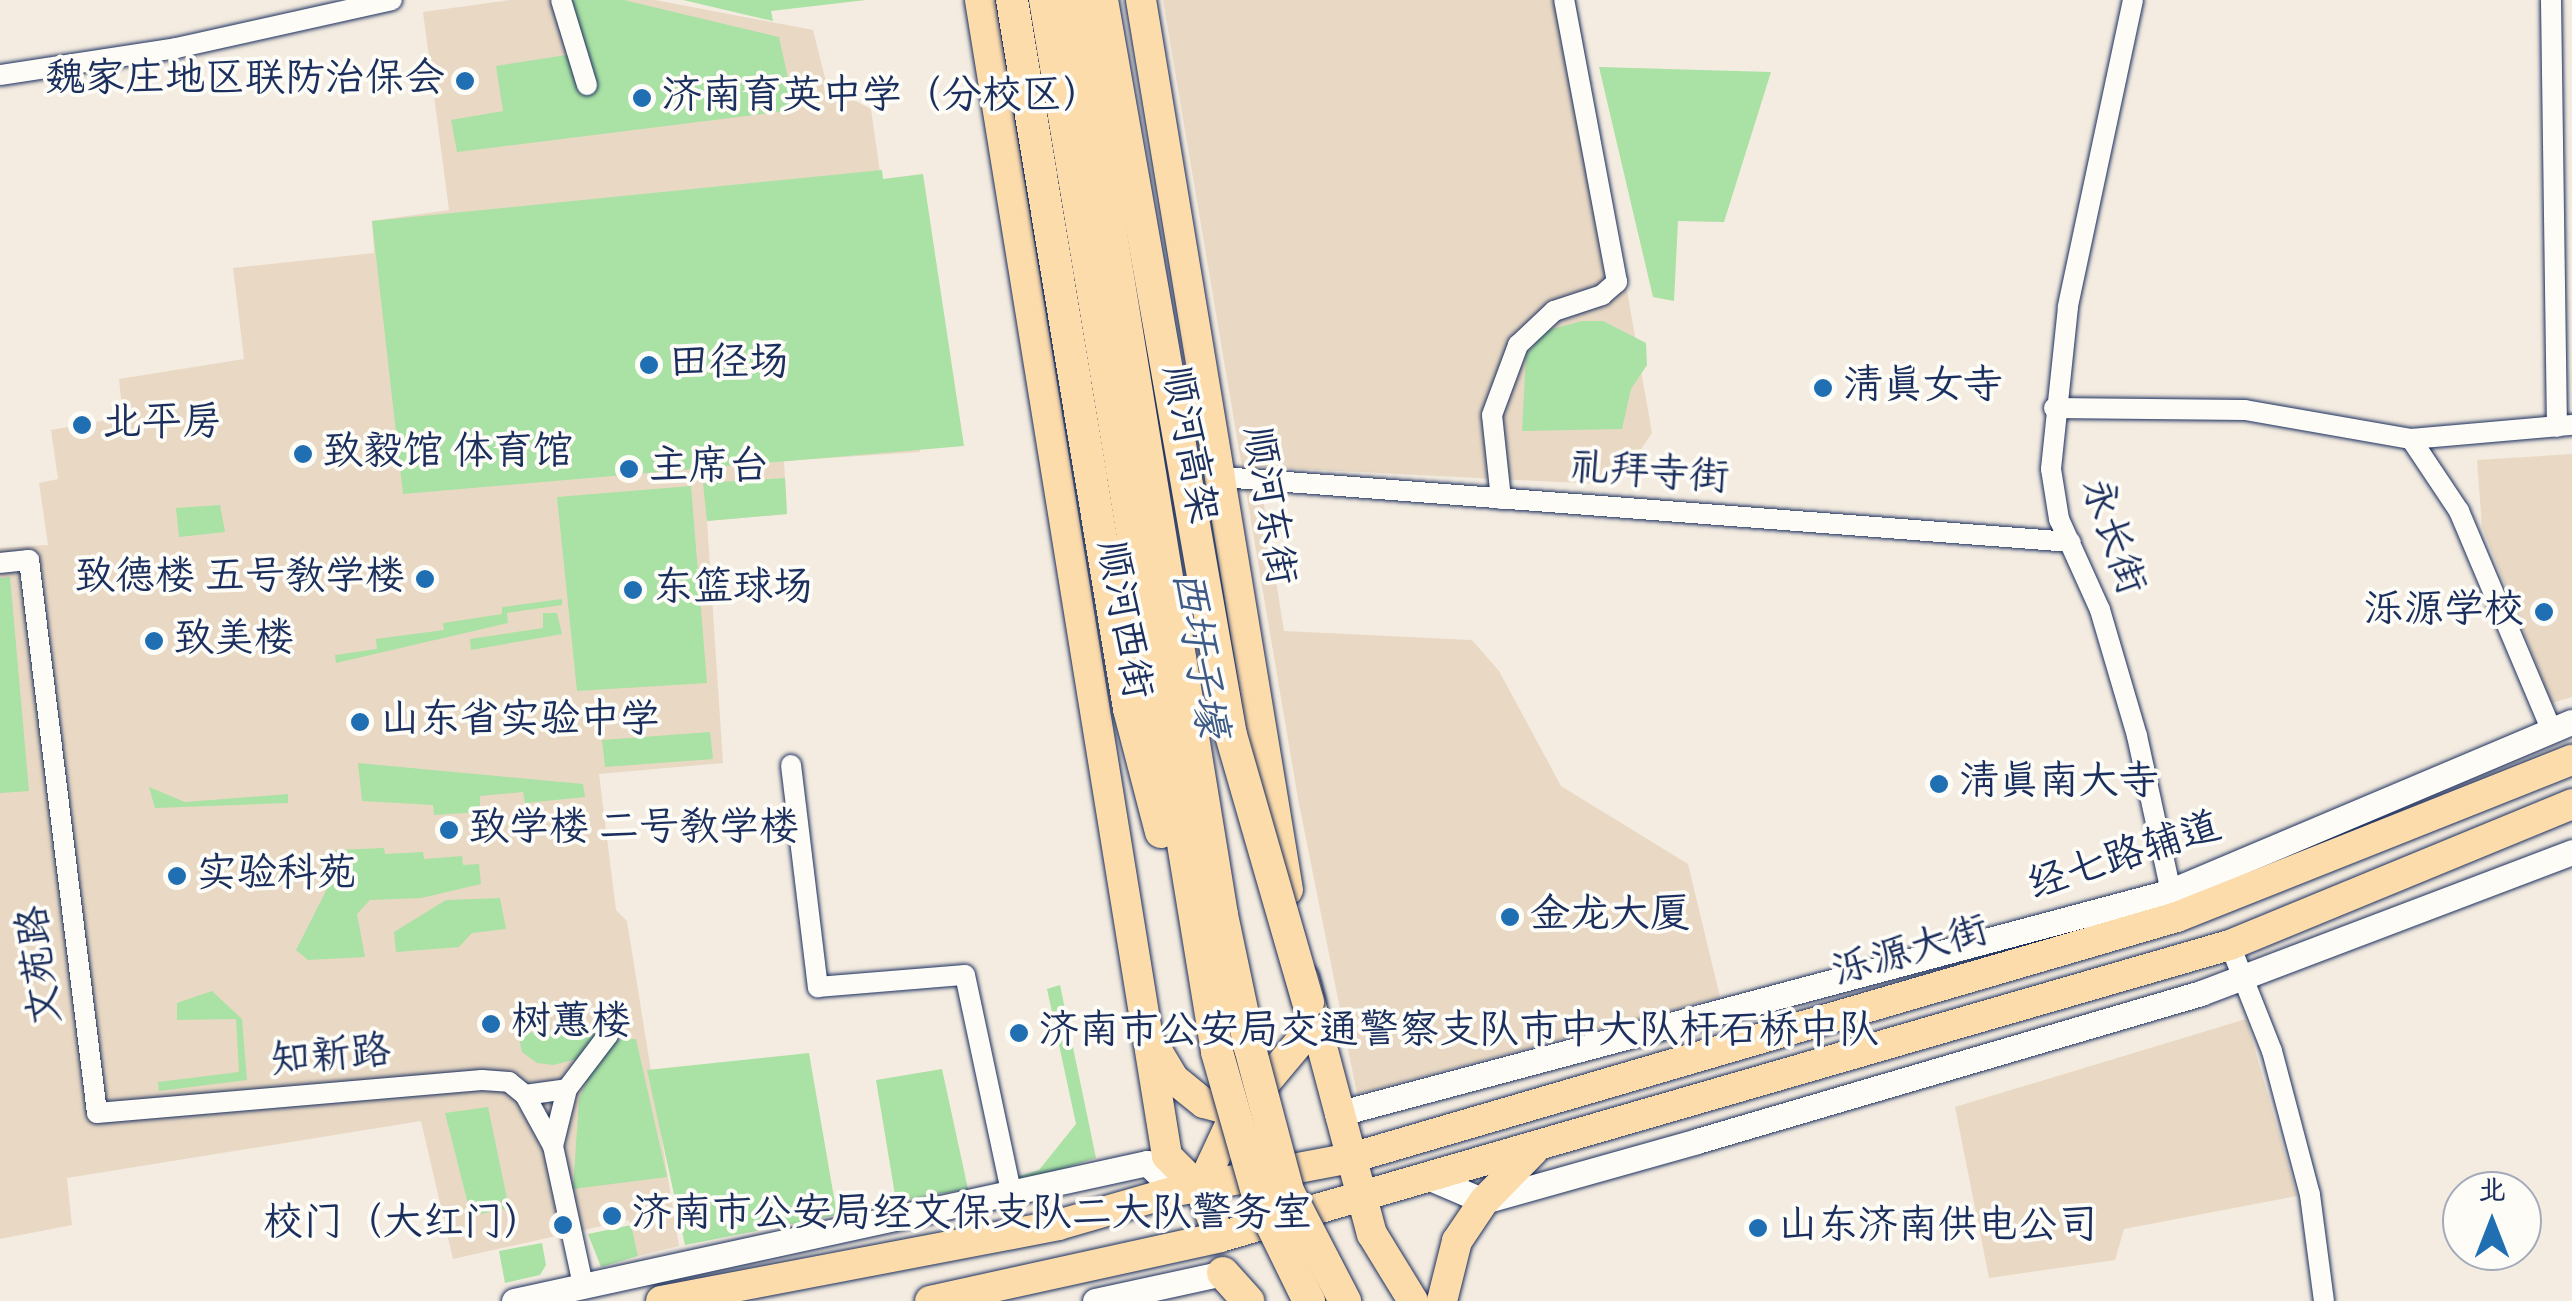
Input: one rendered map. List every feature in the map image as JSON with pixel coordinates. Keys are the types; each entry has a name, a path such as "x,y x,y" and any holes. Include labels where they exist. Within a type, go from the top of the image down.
{"highway":[{"path":"1012,0 1129,710 1217,1052"},
{"name":"顺河高架","path":"1044,0 1217,1052 1260,1199 1309,1301"},
{"name":"顺河高架","path":"1073,0 1238,991 1288,1191 1345,1301"},
{"path":"1102,0 1231,735 1311,1013"},
{"path":"1223,1273 1248,1301"}],"main road":[{"name":"顺河西街","path":"980,0 1167,1156 1200,1187 1233,1233"},
{"name":"顺河东街","path":"1141,0 1311,1013 1372,1234 1413,1301"},
{"path":"1011,200 1170,175"},
{"name":"泺源大街","path":"660,1301 1058,1225 1200,1187 1351,1158 2173,904 2572,760"},
{"name":"泺源大街","path":"930,1301 1233,1233 1332,1206 2230,945 2572,804"},
{"path":"1200,1187 1219,1143 1276,1070 1311,1013"},
{"path":"1148,1036 1174,1079 1204,1103 1240,1113"},
{"path":"1442,1301 1457,1241 1484,1201 1538,1147"}],"street":[{"path":"0,75 176,48 392,0"},
{"path":"561,0 587,85"},
{"path":"1502,499 1492,415 1518,345 1554,311 1602,295 1618,282 1564,0"},
{"name":"永长街","path":"2133,0 2068,306 2054,408 2052,469 2059,519 2100,610 2137,736 2173,904"},
{"path":"2054,408 2245,410 2411,439 2565,426 2551,0"},
{"path":"2411,439 2458,511 2562,725"},
{"name":"礼拜寺街","path":"1222,478 2071,542"},
{"name":"文苑路","path":"0,563 30,560 96,1114"},
{"name":"经七路辅道","path":"1337,1114 2173,904 2562,725"},
{"path":"790,765 818,987 965,975 1011,1192"},
{"path":"1430,1178 1484,1201 2243,976 2572,852"},
{"path":"2230,945 2272,1051 2310,1195 2324,1301"},
{"path":"553,1146 567,1089 608,1035 607,1024"},
{"name":"知新路","path":"96,1114 482,1080 509,1082 525,1095 567,1089"},
{"path":"525,1095 553,1146 583,1285"},
{"path":"514,1301 1147,1163 1200,1187"},
{"path":"1095,1301 1223,1273"}],"shaded area":[{"name":"山东省实验中学","path":"510,0 655,0 813,30 827,86 871,109 920,452 784,461 787,514 707,521 723,763 599,774 616,910 627,921 679,1246 638,1256 629,1220 453,1259 421,1121 67,1178 72,1225 0,1239 0,548 48,545 39,483 58,479 51,430 123,417 119,379 244,359 233,268 374,253 372,221 449,210 423,12"},
{"path":"1163,0 1576,0 1652,433 1617,485 1258,467 1284,631 1472,640 1499,671 1561,786 1688,864 1720,997 1357,1094 1298,799"},
{"name":"泺源学校","path":"2572,454 2572,697 2552,703 2482,527 2477,460"},
{"path":"2246,1019 2297,1196 2124,1229 2115,1260 1989,1278 1955,1107"}],"green space":[{"path":"624,0 779,37 795,110 457,152 451,120 503,111 496,66 579,53 563,2"},
{"path":"683,0 866,0 771,11 773,21"},
{"path":"1599,67 1771,72 1724,222 1678,221 1674,301 1653,297"},
{"name":"田径场","path":"882,170 883,179 923,174 964,446 403,494 372,221"},
{"path":"1582,321 1603,321 1646,343 1647,365 1631,389 1622,429 1522,431 1526,355 1545,331"},
{"path":"785,478 787,514 707,521 703,483"},
{"name":"东篮球场","path":"691,486 707,683 577,691 557,497"},
{"path":"220,505 225,532 179,537 176,508"},
{"path":"10,577 29,791 0,793 0,578"},
{"path":"562,599 562,605 507,613 508,623 336,663 335,655 377,649 376,639 444,630 443,623 502,614 502,607"},
{"path":"543,613 557,613 562,634 471,650 470,639 543,628"},
{"path":"710,732 713,759 605,767 602,740"},
{"path":"358,763 583,784 585,797 525,803 523,792 480,796 480,812 434,815 433,805 362,801"},
{"path":"149,787 185,802 288,794 288,803 155,808"},
{"path":"384,848 385,854 423,852 424,859 462,856 463,865 479,864 481,884 421,898 370,900 357,914 365,957 308,960 296,950 330,883 343,871 335,850"},
{"path":"500,898 506,929 472,933 459,947 396,952 394,932 446,900"},
{"path":"1060,985 1096,1158 1020,1182 1019,1176 1039,1170 1076,1124 1047,989"},
{"path":"212,991 242,1019 247,1080 159,1091 158,1082 239,1072 236,1019 177,1020 177,1003"},
{"path":"596,1026 592,1044 577,1059 553,1065 537,1063 522,1052 518,1034"},
{"path":"636,1039 667,1177 573,1189 579,1099 611,1040"},
{"path":"809,1053 837,1215 685,1245 647,1070"},
{"path":"942,1069 968,1189 896,1201 876,1080"},
{"path":"488,1107 509,1208 471,1216 445,1113"},
{"path":"631,1225 638,1256 601,1267 588,1234"},
{"path":"542,1243 546,1265 540,1275 505,1283 499,1251"}],"place":[{"name":"魏家庄地区联防治保会","path":"465,81"},
{"name":"济南育英中学（分校区）","path":"642,98"},
{"name":"田径场","path":"649,365"},
{"name":"清真女寺","path":"1823,388"},
{"name":"北平房","path":"82,425"},
{"name":"致毅馆 体育馆","path":"303,454"},
{"name":"主席台","path":"629,469"},
{"name":"致德楼 五号教学楼","path":"425,579"},
{"name":"东篮球场","path":"633,590"},
{"name":"泺源学校","path":"2544,612"},
{"name":"致美楼","path":"154,641"},
{"name":"山东省实验中学","path":"360,722"},
{"name":"清真南大寺","path":"1939,784"},
{"name":"致学楼 二号教学楼","path":"449,830"},
{"name":"实验科苑","path":"177,876"},
{"name":"金龙大厦","path":"1510,917"},
{"name":"树蕙楼","path":"491,1024"},
{"name":"济南市公安局交通警察支队市中大队杆石桥中队","path":"1019,1033"},
{"name":"济南市公安局经文保支队二大队警务室","path":"612,1216"},
{"name":"校门（大红门）","path":"563,1225"},
{"name":"山东济南供电公司","path":"1758,1228"}],"water label":[{"name":"西圩子壕","path":"1197,654"}]}
